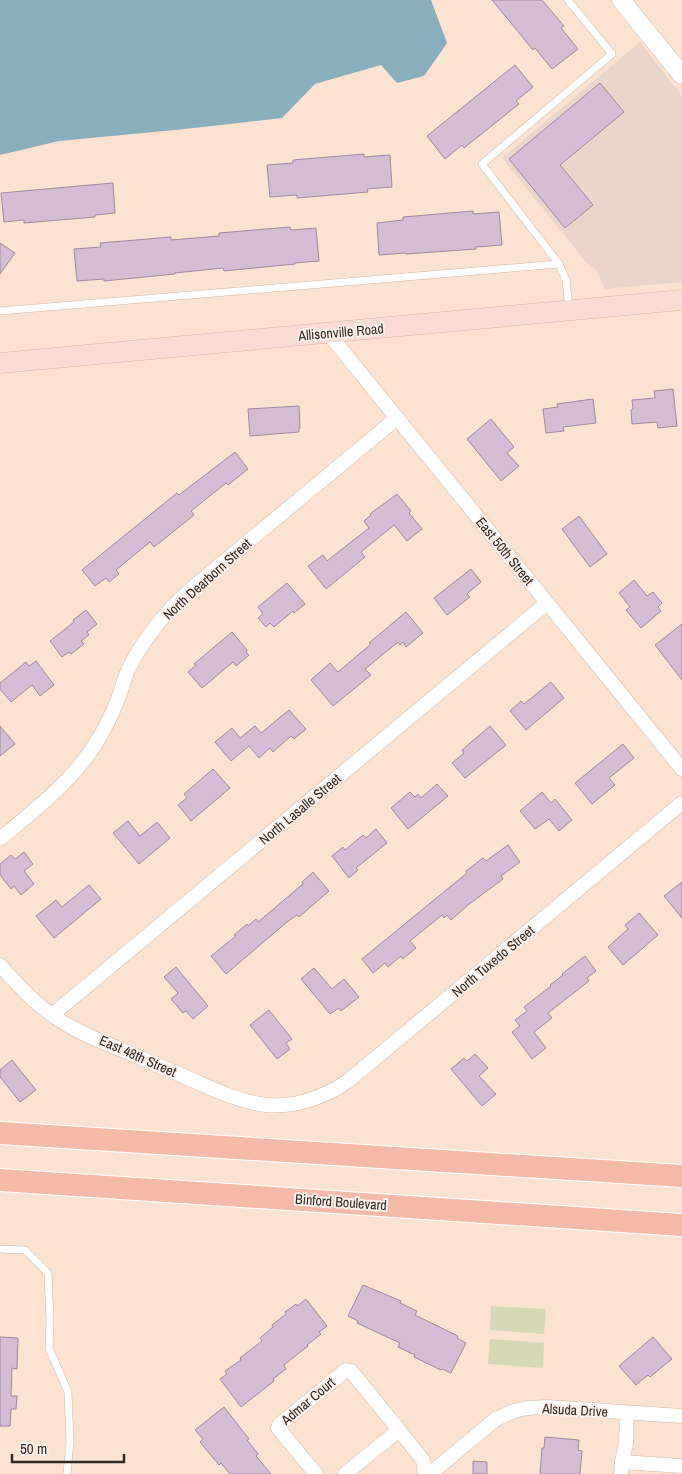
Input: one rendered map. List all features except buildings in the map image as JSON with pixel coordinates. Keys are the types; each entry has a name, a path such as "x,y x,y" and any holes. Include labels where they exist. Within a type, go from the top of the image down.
{"main road":[{"name":"Allisonville Road","path":"0,363 682,300"},
{"path":"0,1133 682,1176"},
{"name":"Binford Boulevard","path":"0,1180 682,1225"}],"street":[{"path":"621,0 682,76"},
{"name":"East 50th Street","path":"328,333 682,770"},
{"name":"North Dearborn Street","path":"0,839 60,787 93,748 113,711 135,657 151,632 170,609 190,590 397,418"},
{"name":"North Lasalle Street","path":"52,1015 547,603"},
{"name":"North Tuxedo Street","path":"296,1103 324,1095 348,1081 682,803"},
{"name":"East 48th Street","path":"0,965 24,992 52,1015 88,1034 233,1098 266,1105 296,1103"},
{"name":"Admar Court","path":"316,1474 278,1428 279,1425 346,1370 351,1371 423,1460 425,1474"},
{"name":"Alsuda Drive","path":"430,1474 491,1423 514,1411 527,1408 547,1407 682,1416"},
{"path":"627,1413 626,1443 622,1468 682,1466"},
{"path":"345,1474 399,1430"}],"lane":[{"path":"568,0 612,54 482,164 559,264 566,280 570,311"},
{"path":"0,311 559,264"},
{"path":"0,1249 25,1250 48,1273 50,1320 48,1348 68,1392 70,1440 68,1474"}],"shaded area":[{"path":"640,42 682,96 682,282 604,289 594,267 591,268 502,158"}],"green space":[{"path":"491,1306 546,1309 544,1334 490,1330"},
{"path":"490,1339 544,1343 543,1368 488,1364"}],"water":[{"path":"0,0 431,0 447,43 424,76 397,83 381,65 315,84 282,118 59,141 0,155"}]}
